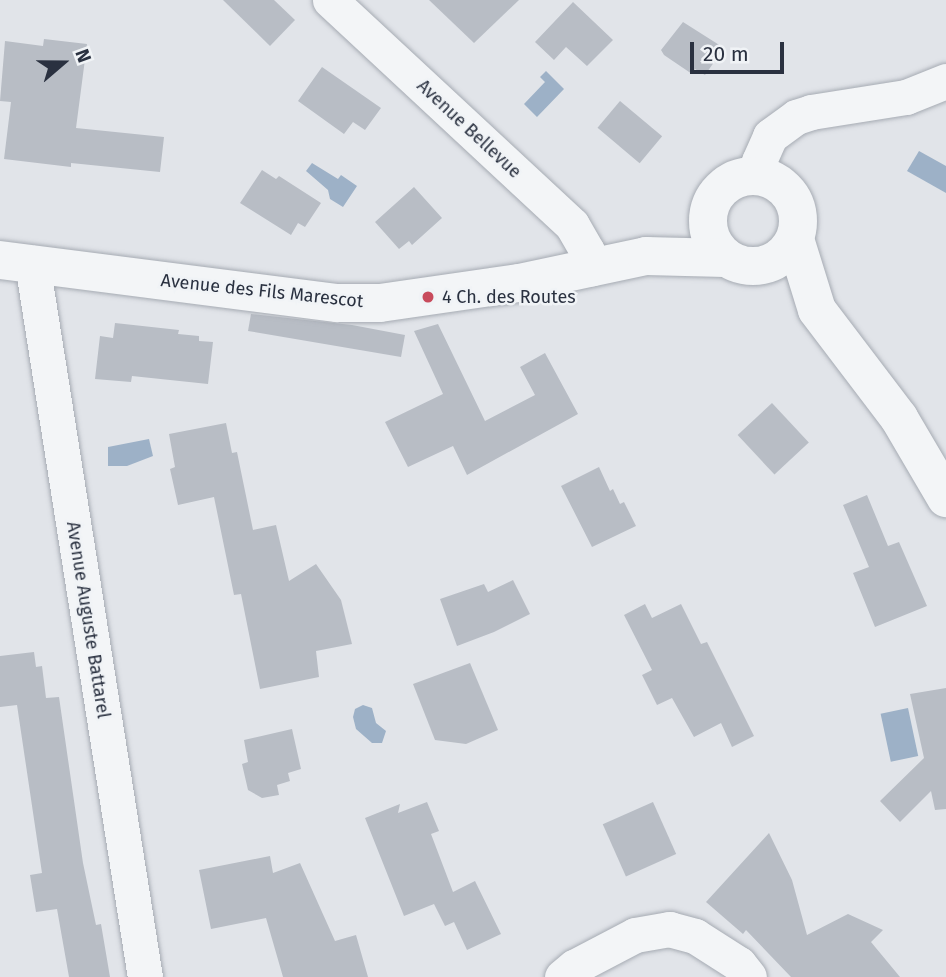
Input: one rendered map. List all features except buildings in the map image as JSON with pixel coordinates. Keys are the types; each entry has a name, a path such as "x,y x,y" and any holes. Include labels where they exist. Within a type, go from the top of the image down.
{"street":[{"name":"Avenue Bellevue","path":"330,0 572,225 587,251 591,269"},
{"path":"758,176 759,162 770,136 796,117 811,112 906,97 946,81"},
{"path":"817,310 740,262 709,236 709,208 723,187 745,176 758,176 774,181 787,191 796,206 798,223 795,239 817,310 899,418 946,498"},
{"name":"Avenue des Fils Marescot","path":"646,256 690,226 709,208"},
{"path":"740,262 779,259 795,239"},
{"name":"Avenue des Fils Marescot","path":"16,262 337,303 380,303 428,297 591,269 646,256 740,262"},
{"name":"Avenue Auguste Battarel","path":"16,262 145,977"},
{"path":"562,977 574,967 635,935 668,929 695,936 739,964 749,977"}],"water":[{"path":"546,71 564,89 537,117 524,104 545,82 540,77"},
{"path":"919,151 946,166 946,193 907,171"},
{"path":"312,163 338,179 341,175 357,186 343,207 330,199 328,190 306,171"},
{"path":"149,439 153,456 127,466 108,466 108,447"},
{"path":"363,705 372,708 376,723 386,731 382,743 372,743 356,729 353,717 355,709"},
{"path":"908,708 918,756 891,762 881,714"}],"place":[{"name":"4 Ch. des Routes","path":"428,297"}]}
